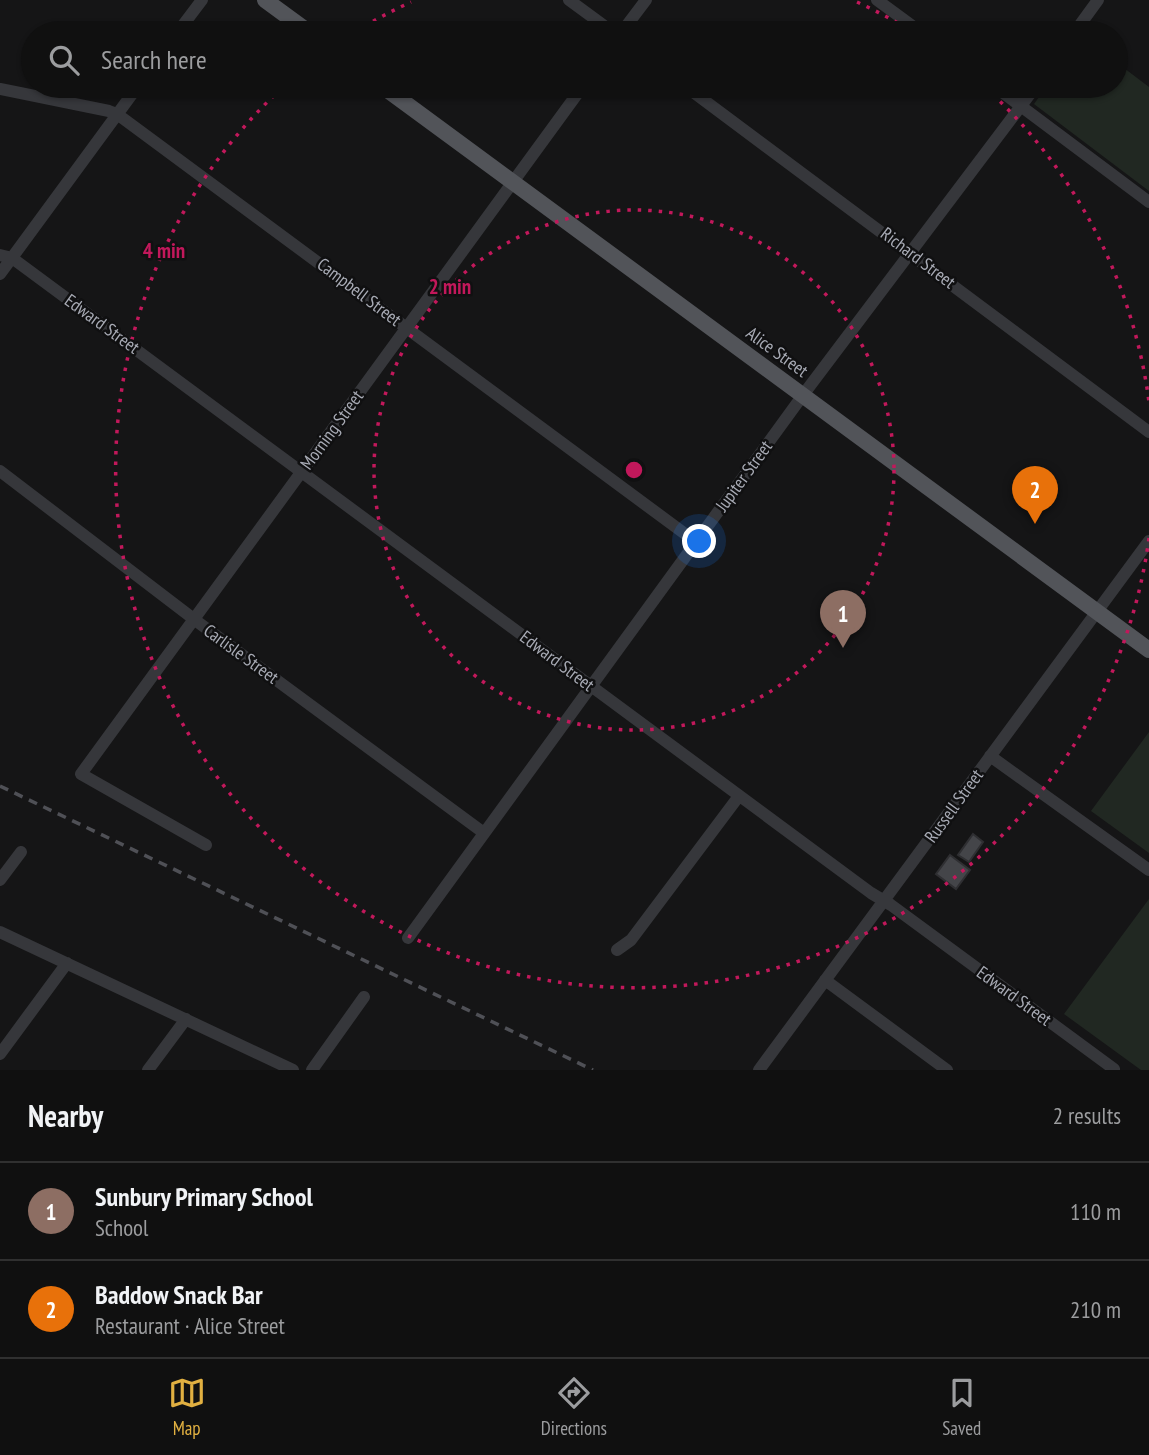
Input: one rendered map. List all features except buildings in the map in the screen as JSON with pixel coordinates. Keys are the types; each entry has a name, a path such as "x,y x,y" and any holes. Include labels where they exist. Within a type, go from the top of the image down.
{"main road":[{"path":"265,0 294,21"},
{"name":"Alice Street","path":"398,98 1149,649"}],"street":[{"path":"186,21 202,0"},
{"path":"569,0 598,21"},
{"path":"630,21 646,0"},
{"path":"877,0 906,21"},
{"path":"1083,21 1098,0"},
{"name":"Campbell Street","path":"0,89 21,93"},
{"name":"Campbell Street","path":"45,98 117,114 696,542"},
{"path":"0,274 6,257 129,98"},
{"name":"Morning Street","path":"206,845 81,775 574,98"},
{"name":"Richard Street","path":"701,98 910,251 1149,432"},
{"path":"1010,98 1149,202"},
{"name":"Jupiter Street","path":"408,938 803,395 1027,98"},
{"name":"Edward Street","path":"6,257 1114,1069"},
{"name":"Carlisle Street","path":"1,475 484,832"},
{"name":"Russell Street","path":"759,1070 1149,541"},
{"path":"990,756 1149,870"},
{"path":"617,950 631,940 739,796"},
{"path":"0,880 21,852"},
{"path":"0,932 293,1070"},
{"path":"0,1054 67,963"},
{"path":"825,980 947,1070"},
{"path":"312,1070 364,997"},
{"path":"148,1070 186,1019"}],"shaded area":[{"path":"1128,71 1149,87 1149,191 1034,104 1038,98 1128,98"},
{"path":"1149,732 1149,853 1091,811"},
{"path":"1149,899 1149,1070 1141,1070 1064,1014"}],"railway":[{"path":"0,786 593,1070"}],"place":[{"name":"Baddow Snack Bar","path":"1035,524"},
{"name":"Sunbury Primary School","path":"843,648"}]}
